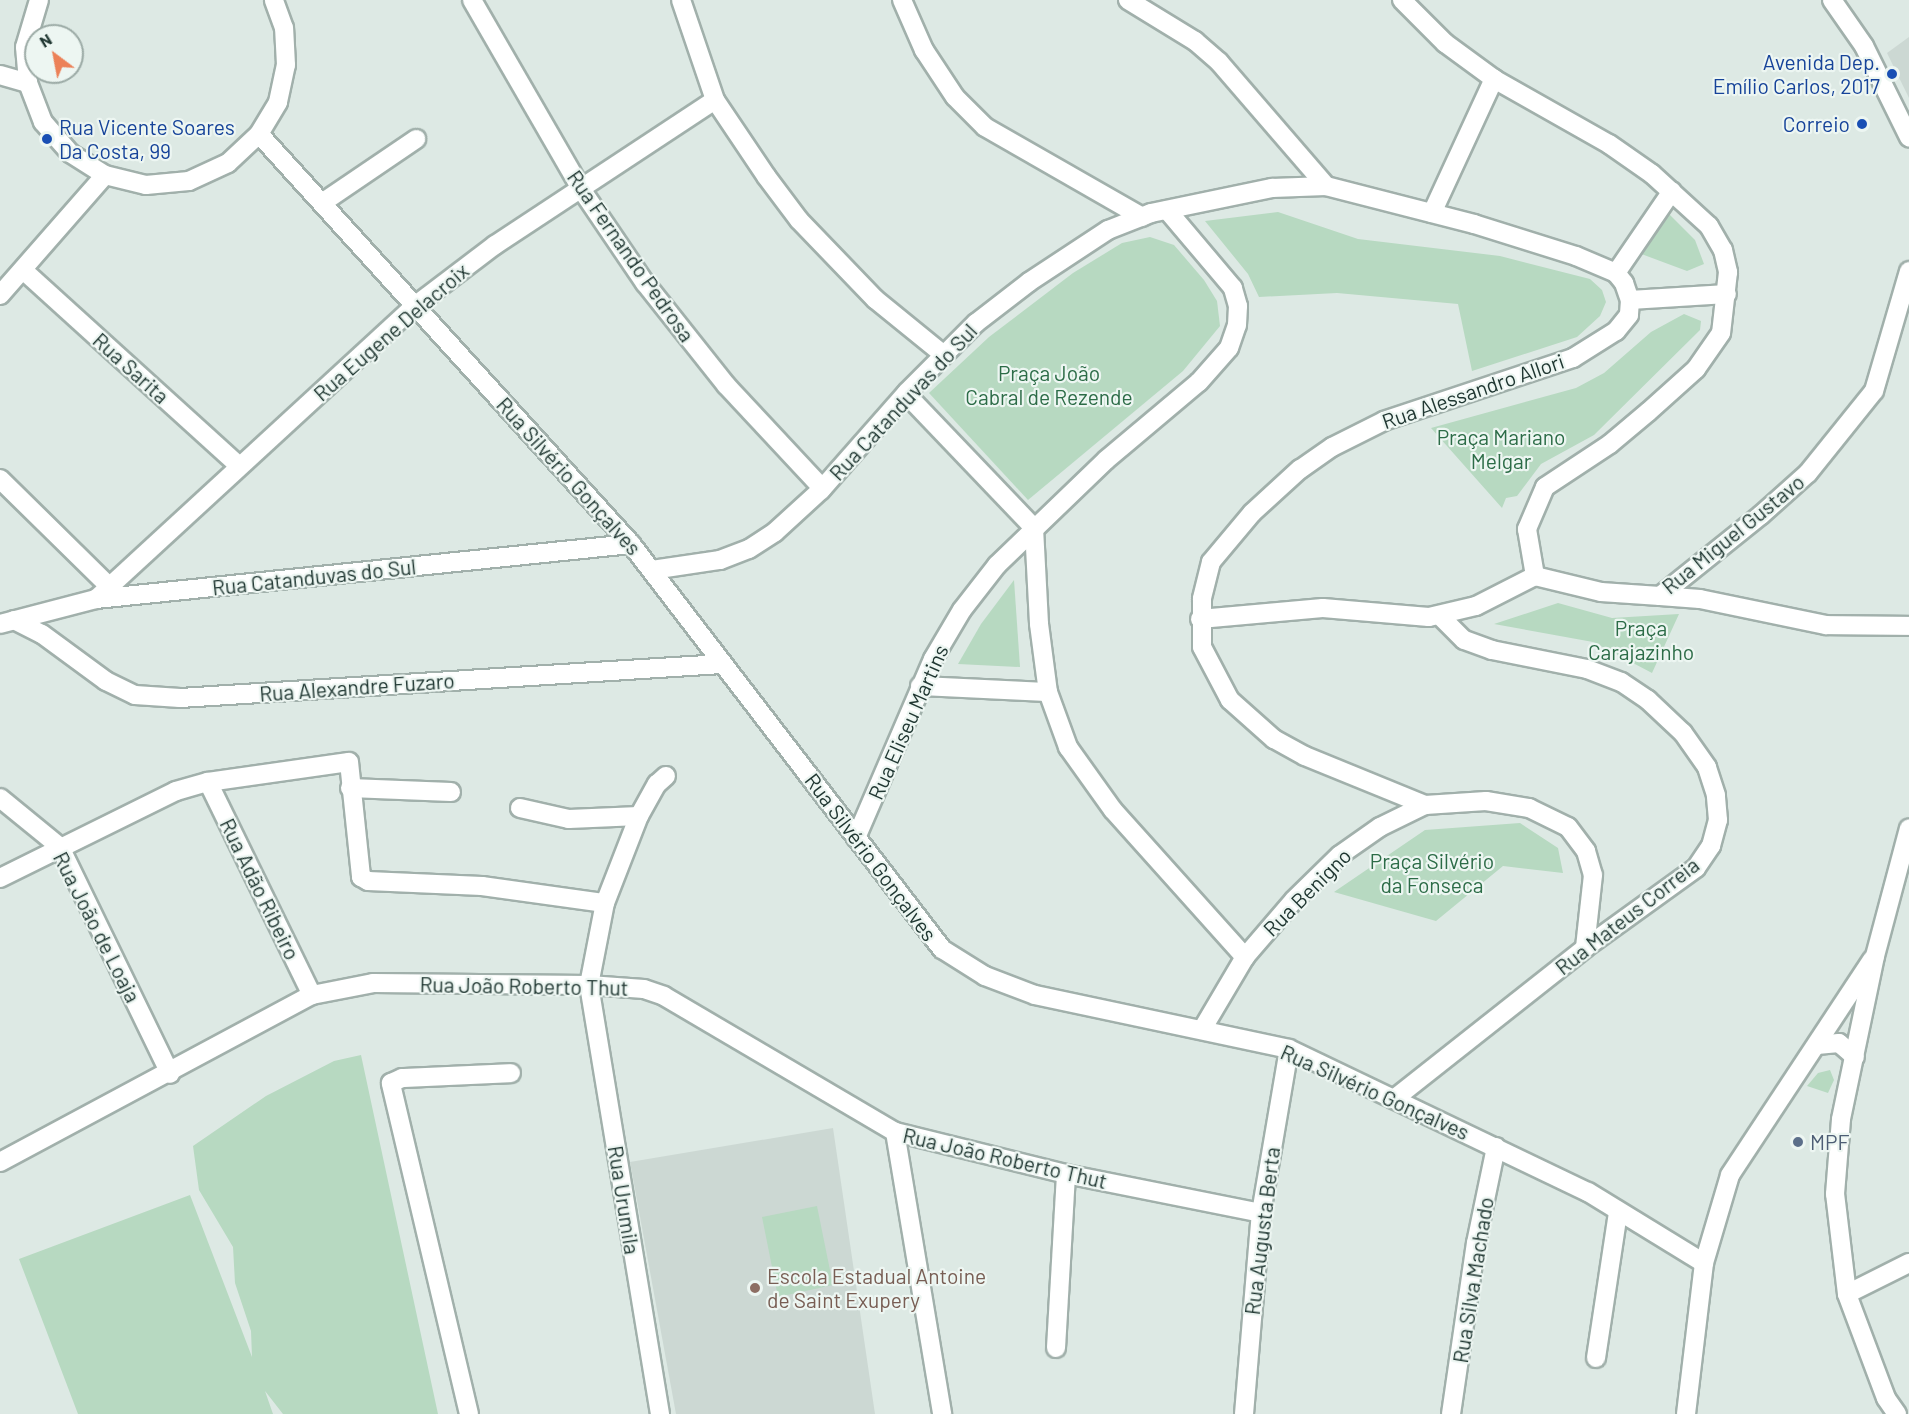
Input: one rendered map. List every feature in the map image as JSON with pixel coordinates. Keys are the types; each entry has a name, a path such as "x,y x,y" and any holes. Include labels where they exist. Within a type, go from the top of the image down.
{"street":[{"path":"32,24 39,0"},
{"path":"28,84 43,122 70,153 105,175 146,185 189,181 228,163 259,134 278,102 286,65 284,28 274,0"},
{"name":"Rua Fernando Pedrosa","path":"472,0 580,189 645,283 726,385 822,488"},
{"path":"681,0 715,100 799,220 875,299 944,355"},
{"path":"902,0 924,50 955,97 985,126 1142,217"},
{"path":"1128,0 1195,41 1219,62 1326,186 1432,213 1576,256 1616,273 1624,283 1630,300 1727,294"},
{"path":"1200,619 1323,608 1439,615 1476,606 1534,576 1527,529 1545,487 1610,444 1696,369 1721,333 1727,294 1723,250 1709,226 1672,191 1608,144 1494,79 1445,43 1402,0"},
{"path":"1832,0 1864,46 1909,137"},
{"path":"0,75 24,82"},
{"path":"1432,213 1494,79"},
{"name":"Rua Eugene Delacroix","path":"96,599 108,585 416,305 495,245 715,100"},
{"name":"Rua Silvério Gonçalves","path":"259,134 631,544 942,949 985,976 1035,995 1203,1028 1289,1049 1588,1192 1704,1263"},
{"path":"322,202 416,139"},
{"path":"0,295 105,175"},
{"name":"Rua Catanduvas do Sul","path":"652,570 720,560 748,549 775,532 822,488 906,394 976,323 1029,282 1108,230 1167,210 1272,188 1326,186"},
{"path":"1616,273 1672,191"},
{"name":"Rua Eliseu Martins","path":"856,838 920,686 962,610 997,565 1034,528 1106,460 1199,382 1228,348 1237,325 1238,306 1233,288 1167,210"},
{"name":"Rua Sarita","path":"23,270 239,466"},
{"name":"Rua Miguel Gustavo","path":"1534,576 1601,592 1660,596 1769,508 1808,473 1845,432 1874,391 1909,271"},
{"name":"Rua Alessandro Allori","path":"1425,805 1305,756 1274,739 1230,700 1205,659 1200,619 1205,580 1220,547 1300,469 1368,427 1574,358 1616,331 1629,315 1630,300"},
{"path":"906,394 1034,528 1039,624 1048,692 1068,747 1097,790 1245,957"},
{"path":"0,479 108,585"},
{"name":"Rua Catanduvas do Sul","path":"7,622 96,599 631,544"},
{"path":"1660,596 1700,599 1826,625 1909,626"},
{"name":"Rua Mateus Correia","path":"1394,1099 1585,948 1696,868 1706,854 1719,820 1716,795 1707,767 1683,734 1621,682 1587,669 1492,650 1464,640 1439,615"},
{"name":"Rua Alexandre Fuzaro","path":"7,622 42,634 106,681 135,695 180,698 722,664"},
{"path":"920,686 1048,692"},
{"path":"0,878 176,791 208,782 349,762 361,877 368,881 482,886 604,903"},
{"name":"Rua Urumila","path":"660,1414 589,985 604,903 639,816 657,784 666,776"},
{"name":"Rua Adão Ribeiro","path":"208,782 312,996"},
{"path":"350,788 451,792"},
{"name":"Rua João de Loaja","path":"0,798 60,847 170,1074"},
{"name":"Rua Benigno","path":"1203,1028 1245,957 1294,900 1340,855 1380,827 1425,805 1486,801 1529,808 1568,827 1586,851 1593,875 1585,948"},
{"path":"520,808 569,819 639,816"},
{"path":"1897,1414 1886,1398 1847,1294 1835,1194 1841,1119 1875,956 1909,828"},
{"path":"1686,1414 1704,1263 1730,1175 1875,956"},
{"name":"Rua João Roberto Thut","path":"0,1162 170,1074 312,996 373,983 589,985 644,989 664,996 895,1132 1066,1174 1261,1213"},
{"path":"1817,1045 1839,1043 1855,1057"},
{"name":"Rua Augusta Berta","path":"1244,1414 1261,1213 1289,1049"},
{"path":"469,1414 392,1083 402,1078 511,1073"},
{"path":"895,1132 942,1414"},
{"name":"Rua Silva Machado","path":"1451,1414 1476,1243 1496,1147"},
{"path":"1056,1348 1066,1174"},
{"path":"1596,1358 1618,1212"},
{"path":"1847,1294 1909,1263"}],"shaded area":[{"path":"1909,37 1909,98 1887,53"},
{"name":"Escola Estadual Antoine de Saint Exupery","path":"833,1128 875,1414 676,1414 630,1162"}],"green space":[{"path":"1665,210 1695,240 1704,264 1687,271 1636,252"},
{"path":"1278,212 1358,239 1500,256 1590,279 1602,290 1606,302 1600,316 1577,337 1472,371 1458,304 1337,293 1259,297 1248,274 1205,221"},
{"name":"Praça João Cabral de Rezende","path":"1150,237 1174,245 1204,280 1217,301 1220,326 1183,371 1028,500 929,393 989,337 1073,273 1122,243"},
{"name":"Praça Mariano Melgar","path":"1684,314 1701,321 1700,330 1594,435 1541,464 1517,496 1506,498 1502,508 1431,428 1576,388 1604,373 1651,332"},
{"path":"1014,580 1020,667 958,664 981,624"},
{"name":"Praça Carajazinho","path":"1558,603 1612,618 1679,614 1652,673 1593,642 1494,624"},
{"name":"Praça Silvério da Fonseca","path":"1520,823 1558,848 1563,873 1503,866 1436,921 1334,892 1425,830"},
{"path":"361,1055 438,1414 283,1414 265,1391 273,1414 78,1414 19,1259 190,1195 252,1357 251,1331 235,1283 233,1247 199,1190 193,1146 266,1096 334,1061"},
{"path":"1830,1070 1834,1080 1828,1093 1807,1086 1818,1073"},
{"path":"817,1206 833,1285 778,1297 762,1217"}],"place":[{"name":"Avenida Dep. Emílio Carlos, 2017","path":"1892,74"},
{"name":"Correio","path":"1862,124"},
{"name":"Rua Vicente Soares Da Costa, 99","path":"47,139"},
{"name":"MPF","path":"1798,1142"},
{"name":"Escola Estadual Antoine de Saint Exupery","path":"755,1288"}]}
